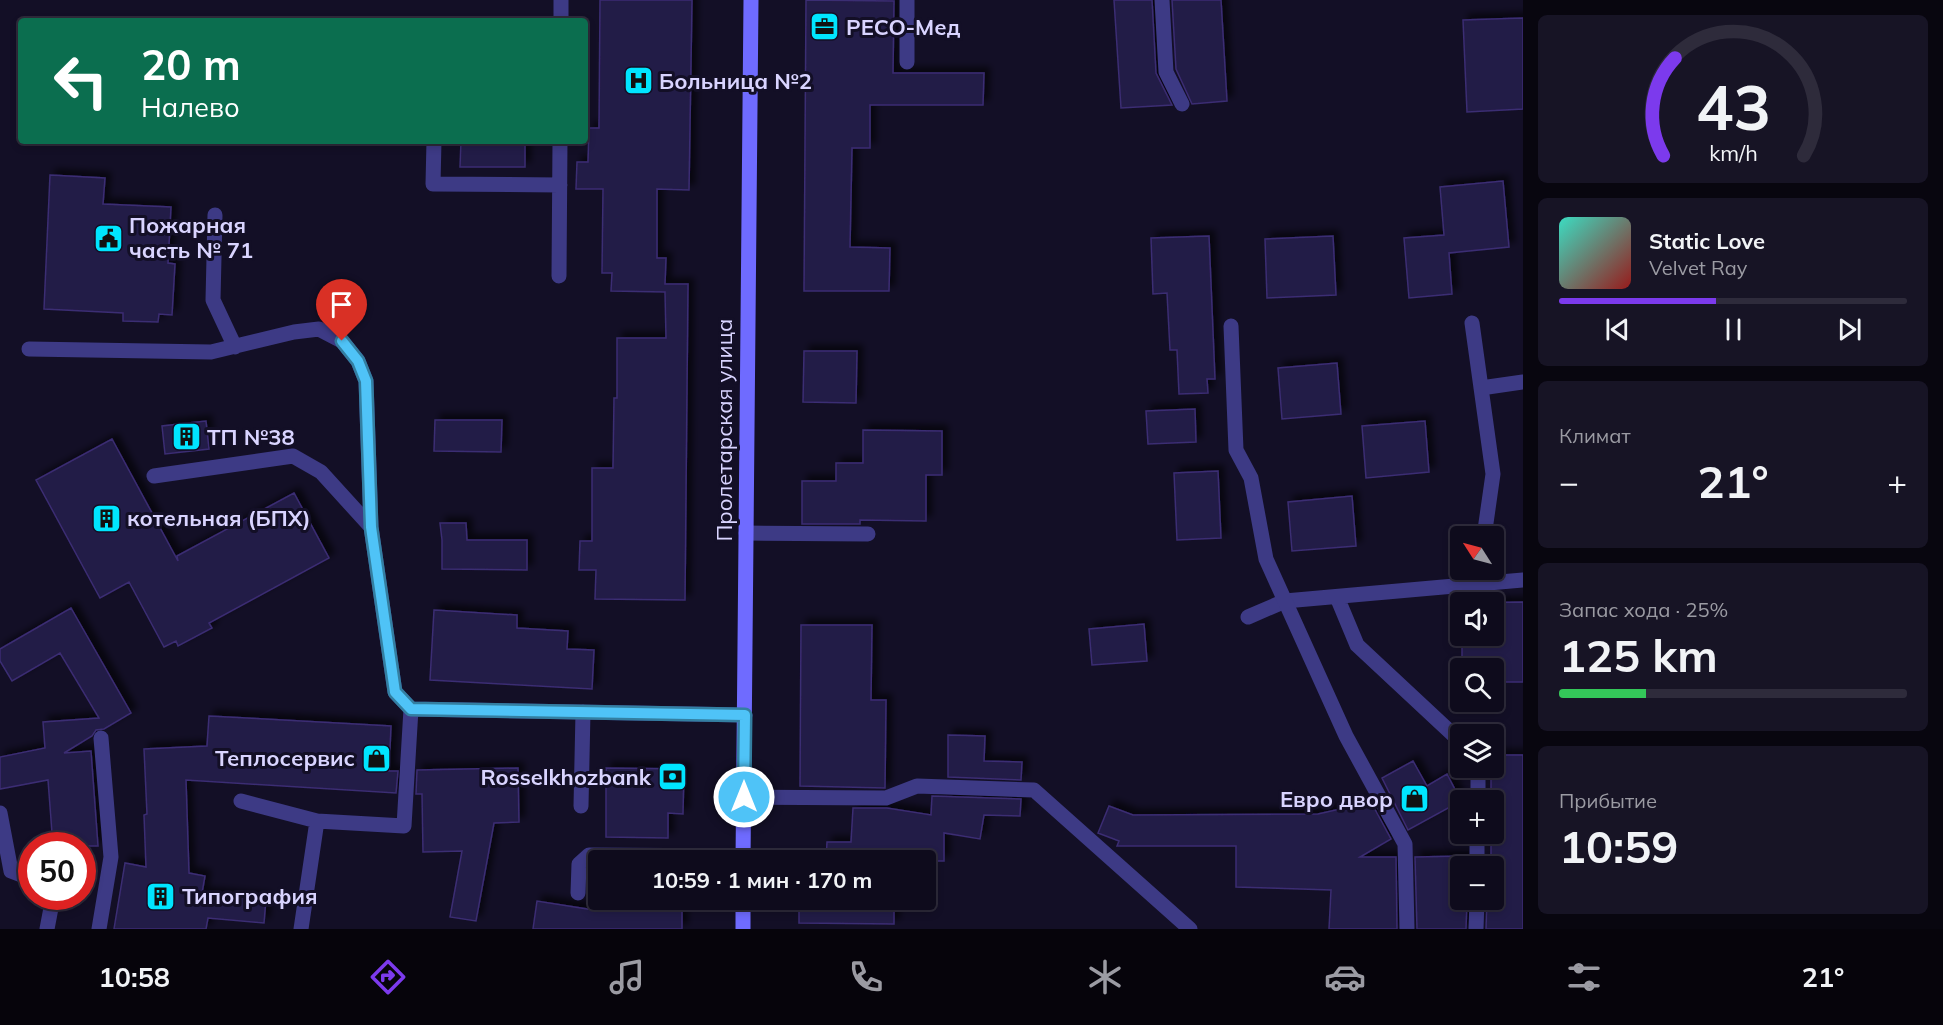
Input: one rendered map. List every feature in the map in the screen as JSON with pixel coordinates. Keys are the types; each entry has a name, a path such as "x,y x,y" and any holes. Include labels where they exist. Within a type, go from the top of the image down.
{"main road":[{"name":"Пролетарская улица","path":"743,850 750,0"},
{"path":"743,910 743,929"}],"street":[{"path":"561,0 561,18"},
{"path":"907,0 907,62"},
{"path":"1162,0 1166,72 1182,104"},
{"path":"434,144 434,184 560,184"},
{"path":"559,276 560,144"},
{"path":"215,215 213,300 235,347"},
{"path":"1472,323 1493,474 1486,526"},
{"path":"1231,326 1236,450 1251,478 1266,559 1346,736 1405,844 1407,929"},
{"path":"29,349 211,352 294,332 319,329 342,341 358,361 366,381 371,527 395,692 411,709 745,715"},
{"path":"1481,387 1523,382"},
{"path":"154,476 293,456 321,472 371,527"},
{"path":"746,533 868,534"},
{"path":"1504,579 1523,580"},
{"path":"1248,617 1285,601 1337,597 1457,580"},
{"path":"1337,597 1358,645 1450,732"},
{"path":"241,801 317,820 404,826 411,709"},
{"path":"581,806 583,712"},
{"path":"99,929 111,857 101,738"},
{"path":"744,797 886,798 917,786 1034,790 1190,929"},
{"path":"0,813 11,871 18,874"},
{"path":"301,929 317,820"},
{"path":"578,892 579,864 588,857"},
{"path":"47,929 51,910"},
{"path":"1476,929 1477,910"}],"building":[{"path":"600,0 692,0 689,190 657,189 657,258 666,258 665,284 688,284 685,600 595,599 596,570 579,570 580,541 592,541 592,468 613,468 614,398 617,398 617,338 666,338 665,292 611,291 612,273 602,273 603,189 576,189 577,162 588,162 589,128 599,128"},
{"path":"806,0 894,1 893,73 984,73 983,105 870,105 870,148 852,148 850,247 890,248 889,291 804,291"},
{"path":"1114,0 1152,0 1156,73 1172,105 1121,108"},
{"path":"1172,0 1221,0 1227,101 1192,104 1176,69"},
{"path":"1523,18 1523,109 1467,112 1463,20"},
{"path":"461,144 525,144 525,167 460,167"},
{"name":"Пожарная часть № 71","path":"50,175 105,178 103,204 171,207 168,263 175,264 172,315 159,314 158,322 123,321 123,313 44,309"},
{"path":"1503,181 1509,247 1449,253 1452,294 1409,298 1404,238 1444,235 1440,187"},
{"path":"1209,236 1215,379 1207,379 1208,393 1179,394 1177,350 1170,350 1167,293 1153,294 1151,238"},
{"path":"1333,236 1336,295 1267,298 1265,239"},
{"path":"804,351 857,351 856,403 803,402"},
{"path":"1337,363 1341,414 1282,419 1278,368"},
{"path":"1195,409 1196,442 1148,444 1146,411"},
{"path":"435,420 502,420 501,452 434,451"},
{"name":"ТП №38","path":"206,421 209,449 165,454 162,426"},
{"path":"1425,421 1429,472 1366,478 1362,426"},
{"path":"863,430 942,431 942,475 926,475 926,521 860,520 860,524 802,524 802,481 836,481 836,463 863,463"},
{"path":"112,439 178,561 177,556 294,493 329,558 209,623 212,628 178,646 176,641 164,647 129,582 100,598 36,480"},
{"path":"1218,471 1221,538 1177,540 1174,473"},
{"path":"1352,496 1356,546 1292,551 1288,502"},
{"path":"440,523 466,523 467,540 527,540 527,570 442,569"},
{"path":"1504,602 1523,602 1523,682 1504,682 1504,658 1462,658 1462,646 1504,646"},
{"path":"71,608 131,713 104,729 96,730 92,736 64,753 91,751 98,846 96,846 96,832 52,832 48,780 0,789 0,757 45,748 43,722 99,718 60,653 12,681 0,661 0,649"},
{"path":"434,610 517,615 517,628 568,631 567,649 594,650 592,689 430,680"},
{"path":"1144,624 1147,661 1092,665 1089,629"},
{"path":"801,625 872,625 871,700 886,700 885,788 800,786"},
{"path":"209,716 391,726 389,771 398,771 396,793 186,780 189,873 205,876 202,893 266,899 264,923 208,918 206,929 114,929 125,863 146,867 144,815 147,814 144,749 207,746"},
{"path":"948,735 985,736 984,761 1022,762 1021,780 948,777"},
{"path":"1504,755 1523,755 1523,929 1486,929 1487,910 1504,910 1504,856 1491,856 1491,844 1504,844 1504,790 1491,790 1491,778 1504,778"},
{"name":"Евро двор","path":"1413,761 1427,786 1447,774 1455,790 1450,790 1450,807 1408,830 1382,778"},
{"path":"518,768 519,822 494,823 476,921 450,917 462,851 423,852 422,794 416,794 417,770"},
{"path":"606,768 684,769 683,814 668,813 668,838 606,837"},
{"path":"932,796 1021,799 1020,816 984,815 980,839 944,833 944,861 936,861 936,850 827,850 827,842 851,842 853,808 887,808 931,815"},
{"path":"1371,802 1391,839 1360,857 1396,857 1397,929 1329,929 1331,890 1236,887 1236,846 1117,846 1119,841 1098,833 1109,806 1133,815 1318,814"},
{"path":"1450,856 1450,910 1467,910 1466,929 1417,929 1415,857"},
{"path":"537,901 588,910 682,910 682,929 533,929"},
{"path":"799,910 894,910 894,924 799,923"}],"place":[{"name":"РЕСО-Мед","path":"825,27"},
{"name":"Больница №2","path":"638,81"},
{"name":"Пожарная часть № 71","path":"108,238"},
{"name":"ТП №38","path":"186,437"},
{"name":"котельная (БПХ)","path":"106,518"},
{"name":"Теплосервис","path":"376,758"},
{"name":"Rosselkhozbank","path":"672,777"},
{"name":"Евро двор","path":"1414,799"},
{"name":"Типография","path":"161,896"}],"route":[{"path":"342,341 358,361 366,381 371,527 395,692 411,709 745,715 744,797"}]}
